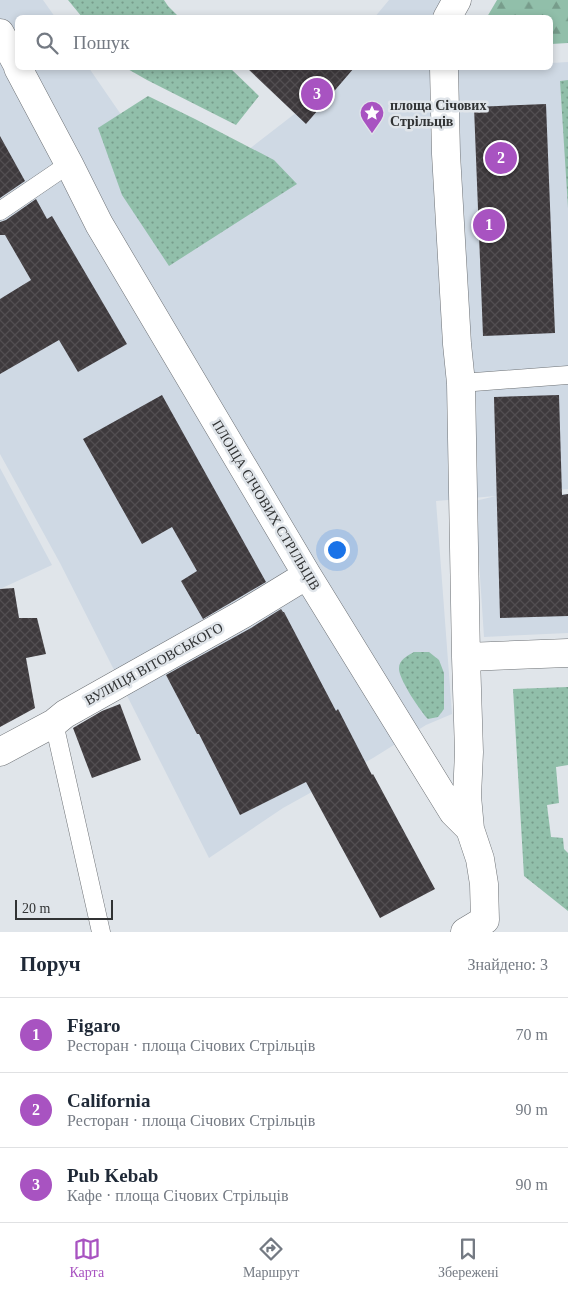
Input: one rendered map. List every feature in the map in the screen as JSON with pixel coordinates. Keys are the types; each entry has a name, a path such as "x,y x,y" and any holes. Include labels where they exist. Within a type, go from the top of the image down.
{"street":[{"path":"449,15 457,0"},
{"name":"ПЛОЩА СІЧОВИХ СТРІЛЬЦІВ","path":"0,33 15,61"},
{"name":"ПЛОЩА СІЧОВИХ СТРІЛЬЦІВ","path":"20,70 99,224 307,575 453,812 470,829"},
{"name":"ПЛОЩА СІЧОВИХ СТРІЛЬЦІВ","path":"444,70 446,154 461,383 469,752 466,796 470,829 480,859 484,884 485,920 465,932"},
{"name":"ВУЛИЦЯ ВІТОВСЬКОГО","path":"0,752 54,723 64,714 243,614 307,575"},
{"path":"466,657 568,653"}],"lane":[{"path":"0,211 69,164"},
{"path":"461,383 568,375"},
{"path":"54,723 101,932"}],"shaded area":[{"path":"0,0 43,0 54,15 15,15 15,70 90,70 181,202 297,112 332,70 553,70 553,63 568,62 568,489 499,495 568,494 568,633 484,637 475,501 496,496 436,501 452,714 426,725 373,758 283,808 209,858 60,563 0,454"},
{"path":"389,0 442,0 447,15 376,15"},
{"path":"0,468 52,565 0,589"}],"green space":[{"path":"68,0 164,0 177,15 80,15"},
{"path":"497,0 568,0 568,43 553,44 553,15 488,15"},
{"path":"130,70 232,70 259,96 236,125"},
{"path":"568,80 568,208 560,81"},
{"path":"148,96 274,160 297,184 169,266 122,195 98,128"},
{"path":"414,652 429,652 439,660 444,673 444,709 438,717 428,719 410,695 402,679 399,668 400,663"},
{"path":"568,687 568,765 556,767 559,803 547,805 551,837 563,838 564,849 568,853 568,911 524,876 513,689"}],"building":[{"path":"249,70 352,70 306,124"},
{"path":"546,104 555,333 483,336 474,107"},
{"path":"0,136 25,181 0,198"},
{"path":"36,199 47,219 52,216 127,344 78,372 59,340 0,374 0,299 31,280 5,235 0,235 0,222 6,220"},
{"path":"162,395 266,582 203,619 181,581 197,571 172,527 142,544 83,439"},
{"path":"559,395 562,495 568,494 568,616 500,618 494,397"},
{"path":"14,588 19,618 37,618 46,654 26,658 35,708 0,727 0,589"},
{"path":"281,609 336,711 338,709 435,889 380,918 306,782 240,815 199,734 197,734 166,675 251,628"},
{"path":"120,704 141,760 92,778 73,728 102,711"}],"place":[{"name":"Pub Kebab","path":"317,94"},
{"name":"площа Січових Стрільців","path":"372,134"},
{"name":"California","path":"501,158"},
{"name":"Figaro","path":"489,225"}]}
